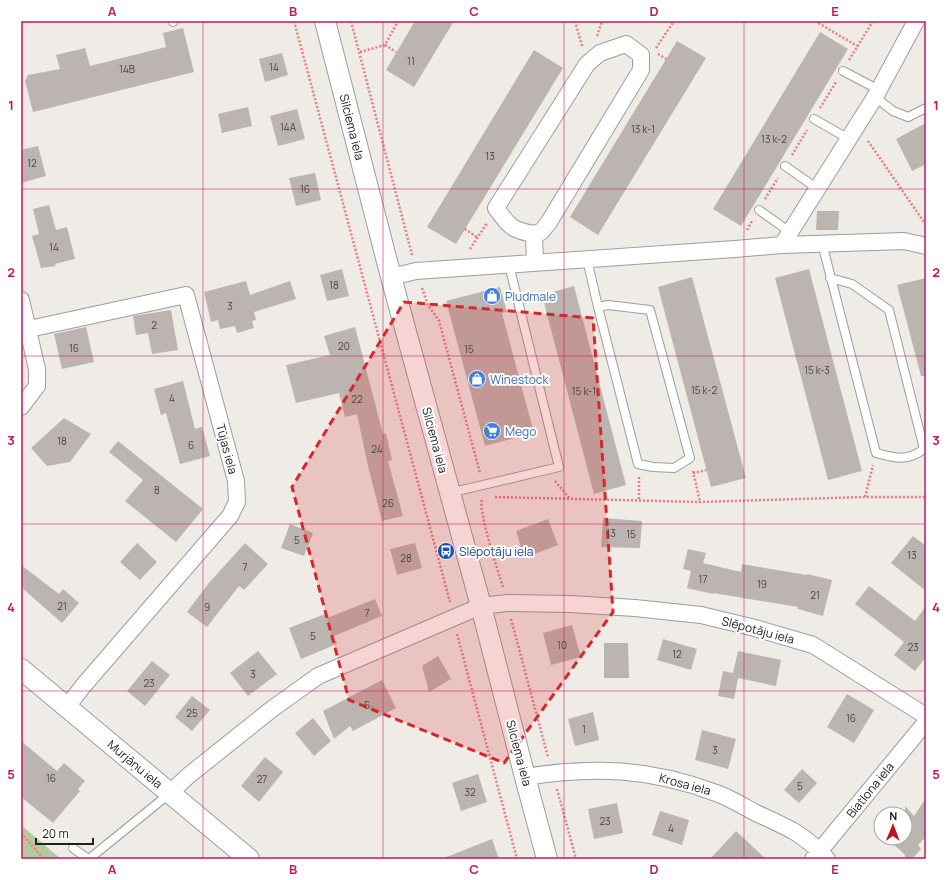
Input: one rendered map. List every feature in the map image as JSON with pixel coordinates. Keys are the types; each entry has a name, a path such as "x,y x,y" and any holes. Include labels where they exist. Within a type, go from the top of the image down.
{"street":[{"name":"Silciema iela","path":"325,21 391,277 481,606 547,859"},
{"path":"786,238 877,94 916,21"},
{"path":"626,44 641,55 641,70 549,222 541,232 534,234 519,232 509,225 496,208 587,64 600,53 626,44"},
{"path":"534,234 535,263"},
{"path":"391,277 416,271 735,249 786,238 822,243 904,241 926,246"},
{"name":"Tūjas iela","path":"29,329 186,295 236,481 237,502 230,516 67,707"},
{"path":"21,300 29,329 37,369 38,386 21,407"},
{"name":"Slēpotāju iela","path":"170,793 188,776 272,709 318,676 481,606 507,604 570,604 635,608 701,615 755,628 813,645 926,716"},
{"name":"Murjāņu iela","path":"21,669 249,859"},
{"name":"Biatlona iela","path":"820,856 926,722"},
{"name":"Krosa iela","path":"525,777 553,772 604,770 642,773 680,782 717,793 795,832 820,856"}],"lane":[{"path":"843,71 877,94 893,111 908,117 926,108"},
{"path":"814,118 853,133"},
{"path":"785,166 818,189"},
{"path":"759,210 786,238"},
{"path":"822,243 830,278 876,453 898,458 915,456 924,449 889,310 852,284 830,278"},
{"path":"587,259 598,307 638,464 652,467 674,468 690,458 650,310 608,305 598,307"},
{"path":"450,493 559,467 509,265"},
{"path":"73,848 89,859 170,793"}],"path":[{"path":"294,21 454,617 458,639 517,859"},
{"path":"351,21 416,271 428,305 440,322 483,484 483,497 480,504 483,518 576,859"},
{"path":"360,52 385,45 398,21"},
{"path":"815,21 858,46"},
{"path":"735,249 873,21"},
{"path":"385,45 396,52"},
{"path":"853,133 926,225"},
{"path":"458,268 496,208"},
{"path":"465,229 478,238"},
{"path":"865,497 876,453"},
{"path":"690,458 700,502"},
{"path":"638,464 639,501"},
{"path":"547,470 570,499"},
{"path":"693,473 706,470"},
{"path":"483,497 700,502 865,497 926,497"},
{"path":"21,833 44,859"}],"highlighted area":[{"path":"404,302 593,318 613,612 504,763 349,700 292,487"}],"green space":[{"path":"21,825 61,859 21,859"}],"building":[{"path":"415,21 454,21 414,87 386,70"},
{"path":"183,28 194,72 33,112 25,81 28,75 60,69 56,55 85,48 90,66 166,47 163,33"},
{"path":"820,32 848,49 741,226 713,209"},
{"path":"677,41 706,58 598,235 570,217"},
{"path":"534,50 563,68 456,244 427,227"},
{"path":"282,53 288,75 265,82 259,59"},
{"path":"248,107 252,126 222,133 218,114"},
{"path":"297,109 305,139 278,146 270,116"},
{"path":"926,123 926,164 912,171 896,139"},
{"path":"38,146 46,176 21,183 21,150"},
{"path":"315,173 321,200 296,206 289,178"},
{"path":"49,205 56,230 67,227 75,259 55,264 56,266 41,268 32,236 39,234 33,209"},
{"path":"817,211 839,211 838,230 816,230"},
{"path":"342,269 349,296 327,301 320,275"},
{"path":"809,269 862,471 828,480 775,278"},
{"path":"692,277 746,478 711,487 658,287"},
{"path":"926,278 926,376 921,376 897,285"},
{"path":"246,281 250,295 290,281 296,299 254,312 256,320 252,321 254,328 237,333 235,326 220,329 218,320 211,322 204,292"},
{"path":"574,286 626,485 594,494 542,295"},
{"path":"500,287 507,312 502,313 534,433 485,446 446,301"},
{"path":"171,310 178,350 152,354 148,333 136,335 133,316"},
{"path":"86,327 94,362 62,369 54,334"},
{"path":"355,327 383,434 386,433 392,460 388,461 403,516 382,521 357,414 345,417 339,393 296,403 286,365 330,355 324,336"},
{"path":"183,381 195,429 202,427 210,456 180,464 166,413 161,415 154,389"},
{"path":"64,418 91,434 70,462 47,466 31,448"},
{"path":"118,441 203,509 176,542 125,501 143,480 109,452"},
{"path":"603,518 642,521 640,548 601,547"},
{"path":"548,519 558,545 524,558 516,531"},
{"path":"290,524 313,533 304,556 281,548"},
{"path":"913,536 926,546 926,591 891,563"},
{"path":"137,543 157,562 140,580 120,562"},
{"path":"245,543 268,564 244,590 239,586 207,627 187,612 208,584"},
{"path":"415,543 422,568 397,575 390,549"},
{"path":"688,549 706,553 703,563 741,572 742,564 807,574 832,580 823,616 798,609 798,607 713,594 687,588 691,571 683,569"},
{"path":"21,565 59,594 63,589 79,603 62,623 21,587"},
{"path":"869,586 915,621 926,606 926,657 915,671 894,655 904,642 855,604"},
{"path":"375,599 382,616 334,636 337,644 301,659 289,628 325,614 327,618"},
{"path":"572,625 581,657 551,665 543,633"},
{"path":"663,639 697,649 691,670 657,660"},
{"path":"604,643 628,643 629,678 604,678"},
{"path":"258,651 277,674 248,696 230,673"},
{"path":"738,651 781,660 776,686 738,678 734,699 718,696 723,671 733,673"},
{"path":"438,656 451,679 429,692 422,666"},
{"path":"152,661 170,675 145,706 127,691"},
{"path":"382,680 396,708 353,731 350,726 334,739 323,711"},
{"path":"847,694 874,710 854,743 827,727"},
{"path":"192,696 210,710 192,731 175,717"},
{"path":"593,712 599,740 575,746 568,719"},
{"path":"313,718 331,741 314,756 295,733"},
{"path":"702,730 736,739 728,769 695,760"},
{"path":"21,741 57,771 64,763 85,781 78,789 80,791 53,823 21,797"},
{"path":"265,757 283,772 259,802 241,786"},
{"path":"802,769 817,783 799,803 784,790"},
{"path":"478,774 487,802 461,811 452,783"},
{"path":"926,798 926,837 918,845 921,849 912,859 907,857 905,859 905,855 895,846 913,846 913,815 914,816"},
{"path":"617,803 623,833 594,839 588,809"},
{"path":"660,811 689,820 682,845 652,835"},
{"path":"736,831 766,859 710,859"},
{"path":"492,839 499,859 444,859 444,858"}],"place":[{"name":"Pludmale","path":"492,296"},
{"name":"Winestock","path":"477,379"},
{"name":"Mego","path":"492,431"},
{"name":"Slēpotāju iela","path":"446,551"}]}
